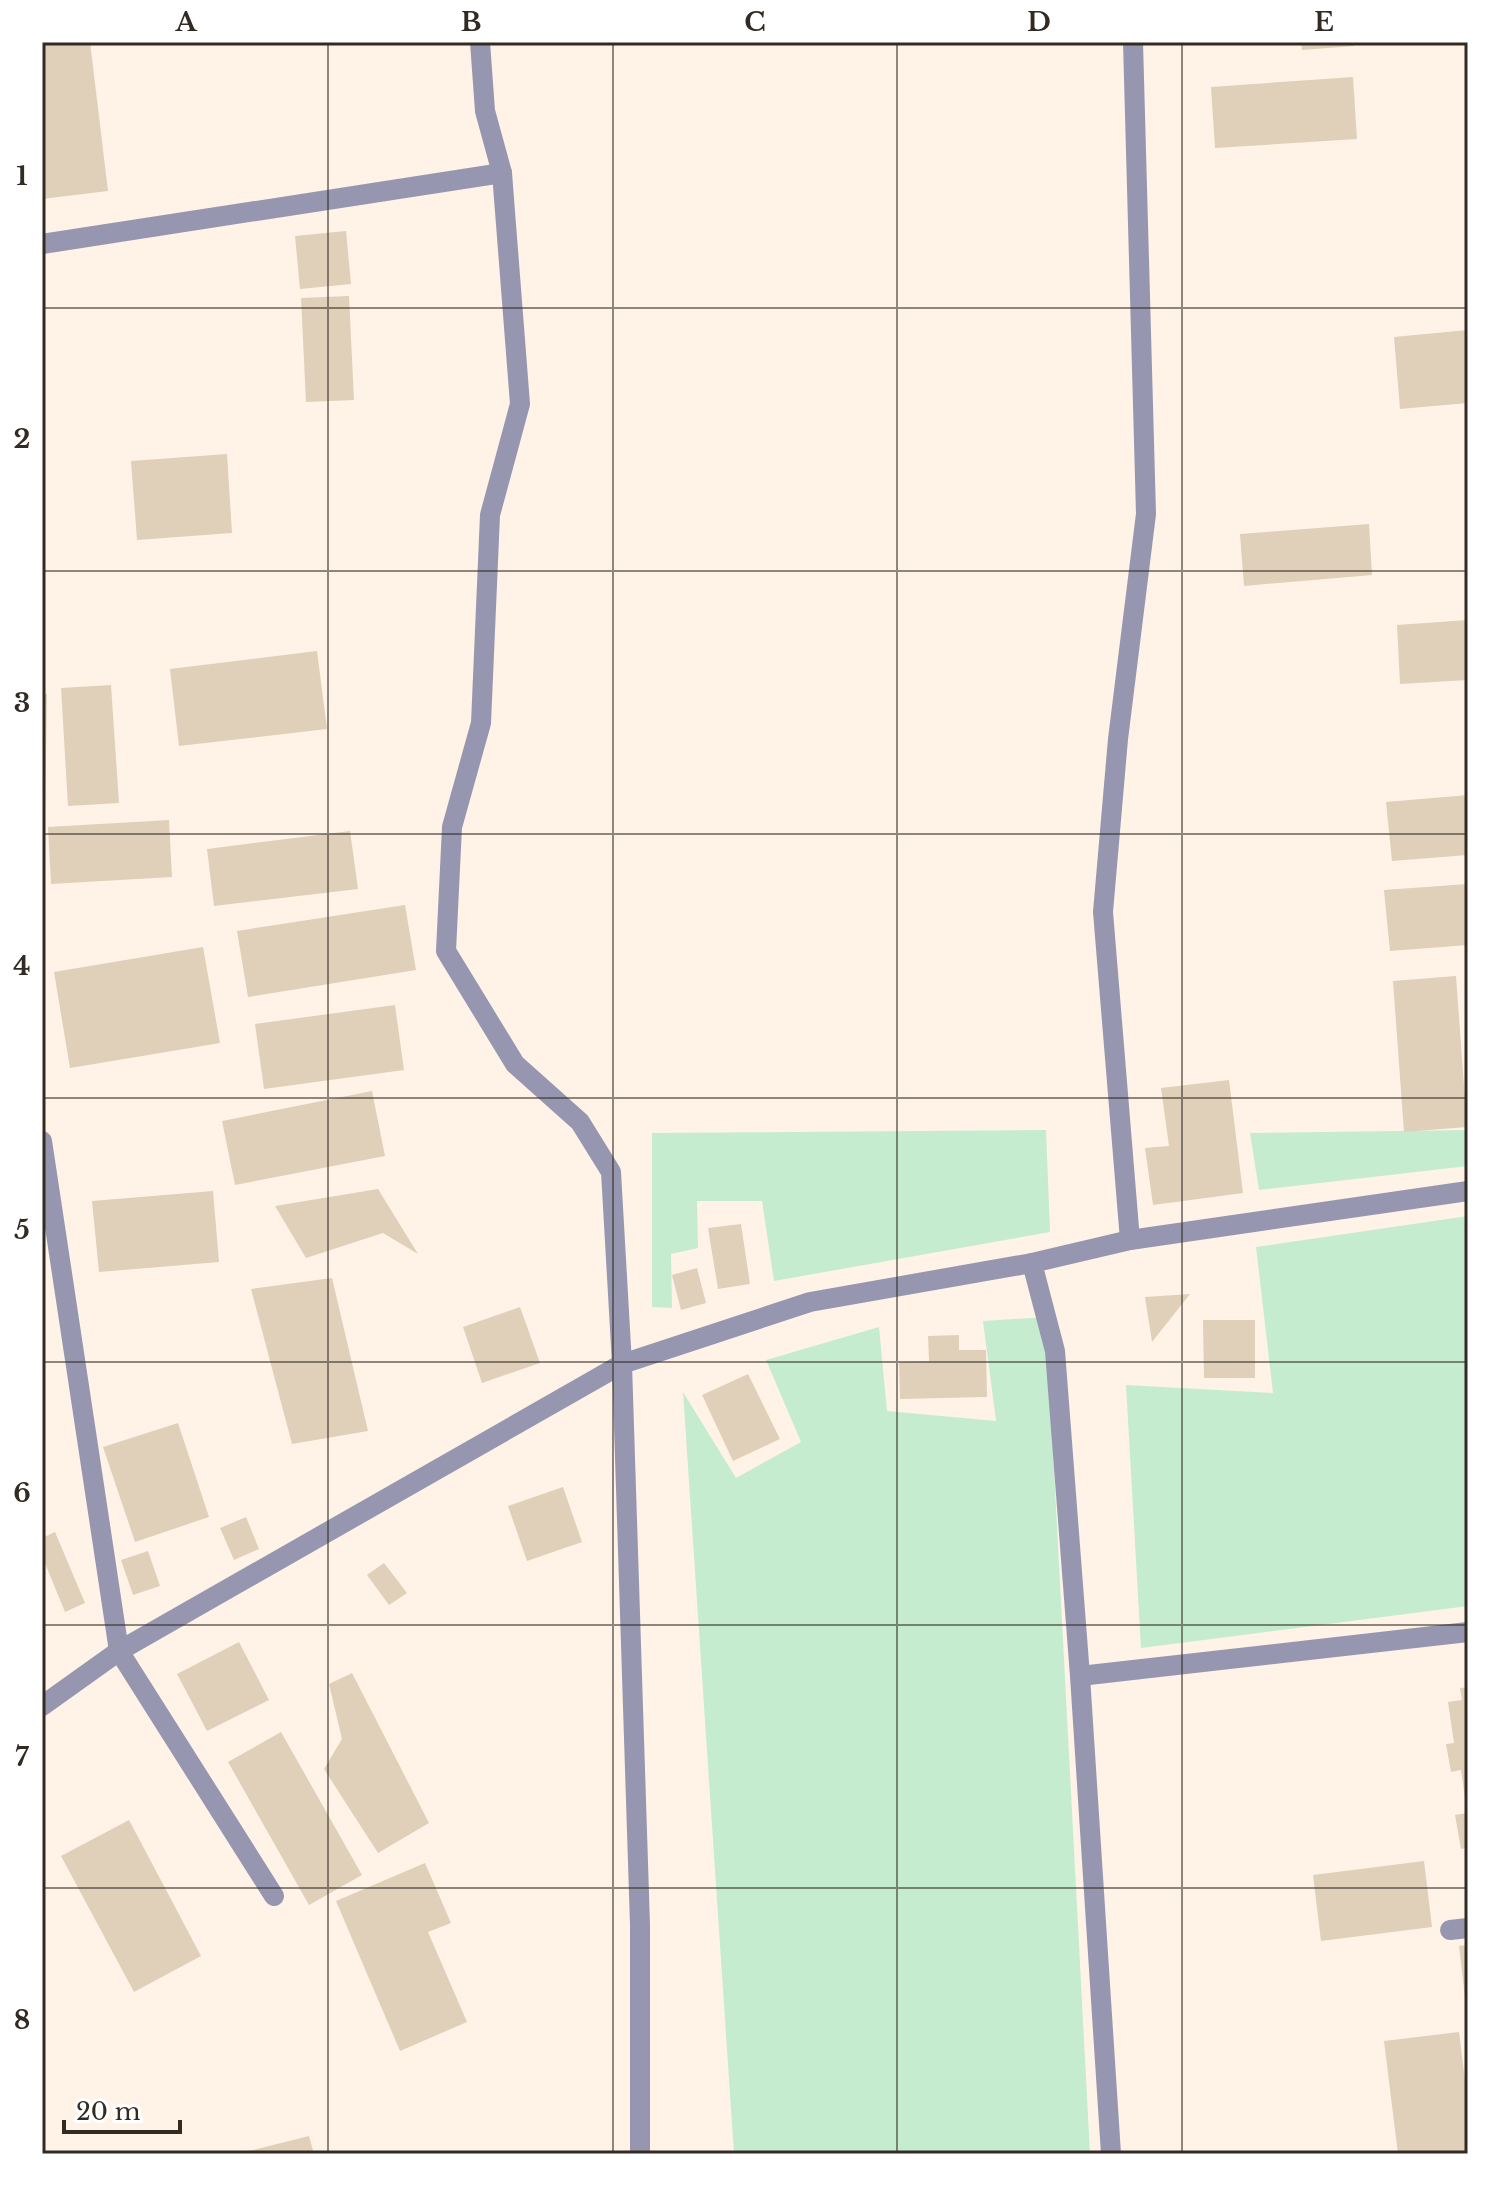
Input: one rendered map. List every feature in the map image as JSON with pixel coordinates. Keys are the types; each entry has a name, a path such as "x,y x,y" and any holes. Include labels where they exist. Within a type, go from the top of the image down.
{"street":[{"path":"480,42 485,111 502,173 520,404 490,515 481,723 452,827 446,951 515,1064 580,1122 611,1172 622,1364 640,1925 640,2154"},
{"path":"1130,1240 1103,912 1118,739 1146,514 1133,42"},
{"path":"42,244 502,173"},
{"path":"42,1141 119,1651 274,1896"},
{"path":"42,1706 119,1651 622,1364 810,1302 1032,1263 1130,1240 1468,1191"},
{"path":"1032,1263 1055,1351 1111,2154"},
{"path":"1080,1676 1468,1632"}],"green space":[{"path":"1046,1130 1050,1232 774,1281 762,1201 697,1201 698,1248 671,1254 672,1308 652,1307 652,1133"},
{"path":"1468,1130 1468,1166 1259,1190 1250,1133"},
{"path":"1468,1216 1468,1606 1141,1648 1126,1385 1273,1393 1256,1247"},
{"path":"1046,1317 1090,2154 734,2154 683,1392 736,1478 801,1442 766,1360 879,1327 887,1411 996,1421 983,1321"}],"building":[{"path":"42,42 90,42 108,191 42,199"},
{"path":"1301,42 1353,42 1354,46 1302,50"},
{"path":"1353,77 1357,139 1215,148 1211,87"},
{"path":"346,231 351,284 300,289 295,236"},
{"path":"349,296 354,400 306,402 301,298"},
{"path":"1468,330 1468,403 1400,409 1394,337"},
{"path":"227,454 232,533 137,540 131,461"},
{"path":"1369,524 1372,575 1244,586 1240,534"},
{"path":"1468,620 1468,680 1400,684 1397,625"},
{"path":"317,651 327,729 179,746 170,669"},
{"path":"111,685 119,803 68,806 61,688"},
{"path":"42,694 47,694 45,815 42,815"},
{"path":"1468,795 1468,855 1392,861 1386,802"},
{"path":"169,820 172,877 51,884 48,827"},
{"path":"350,831 358,889 214,906 207,849"},
{"path":"1468,884 1468,945 1390,951 1384,890"},
{"path":"405,905 416,970 248,997 237,931"},
{"path":"203,947 220,1043 70,1068 54,972"},
{"path":"1456,976 1467,1127 1404,1132 1393,981"},
{"path":"395,1005 404,1070 264,1089 255,1024"},
{"path":"1229,1080 1243,1193 1153,1205 1145,1148 1169,1146 1161,1088"},
{"path":"372,1091 385,1156 235,1185 222,1121"},
{"path":"378,1189 418,1254 383,1233 306,1258 275,1206"},
{"path":"213,1191 219,1262 99,1272 92,1201"},
{"path":"741,1224 750,1284 718,1289 708,1228"},
{"path":"697,1268 706,1303 681,1310 672,1275"},
{"path":"332,1278 368,1431 292,1444 251,1289"},
{"path":"1190,1294 1152,1342 1145,1297"},
{"path":"520,1307 540,1363 482,1383 463,1327"},
{"path":"1203,1320 1255,1320 1255,1378 1204,1378"},
{"path":"959,1335 959,1350 986,1350 987,1397 900,1399 899,1362 929,1361 928,1336"},
{"path":"748,1374 780,1439 733,1461 702,1395"},
{"path":"178,1423 209,1517 135,1542 103,1447"},
{"path":"563,1487 582,1542 527,1561 508,1506"},
{"path":"246,1517 259,1549 234,1560 220,1528"},
{"path":"55,1532 85,1603 65,1612 42,1556 42,1538"},
{"path":"148,1551 160,1586 133,1595 121,1560"},
{"path":"384,1563 407,1593 389,1605 367,1575"},
{"path":"239,1642 269,1700 207,1731 177,1674"},
{"path":"352,1673 429,1823 378,1853 324,1769 342,1739 329,1684"},
{"path":"1468,1687 1466,1805 1461,1770 1451,1772 1446,1744 1454,1743 1448,1702 1462,1700 1460,1688"},
{"path":"281,1732 362,1875 309,1905 228,1762"},
{"path":"1468,1813 1468,1848 1461,1849 1455,1815"},
{"path":"129,1820 201,1956 134,1992 61,1856"},
{"path":"1424,1861 1432,1927 1321,1941 1313,1875"},
{"path":"425,1863 451,1923 428,1932 467,2022 400,2051 336,1901"},
{"path":"1468,1945 1468,2006 1466,2006 1459,1946"},
{"path":"1459,2032 1468,2105 1468,2154 1398,2154 1384,2041"},
{"path":"309,2136 314,2154 241,2153"}]}
